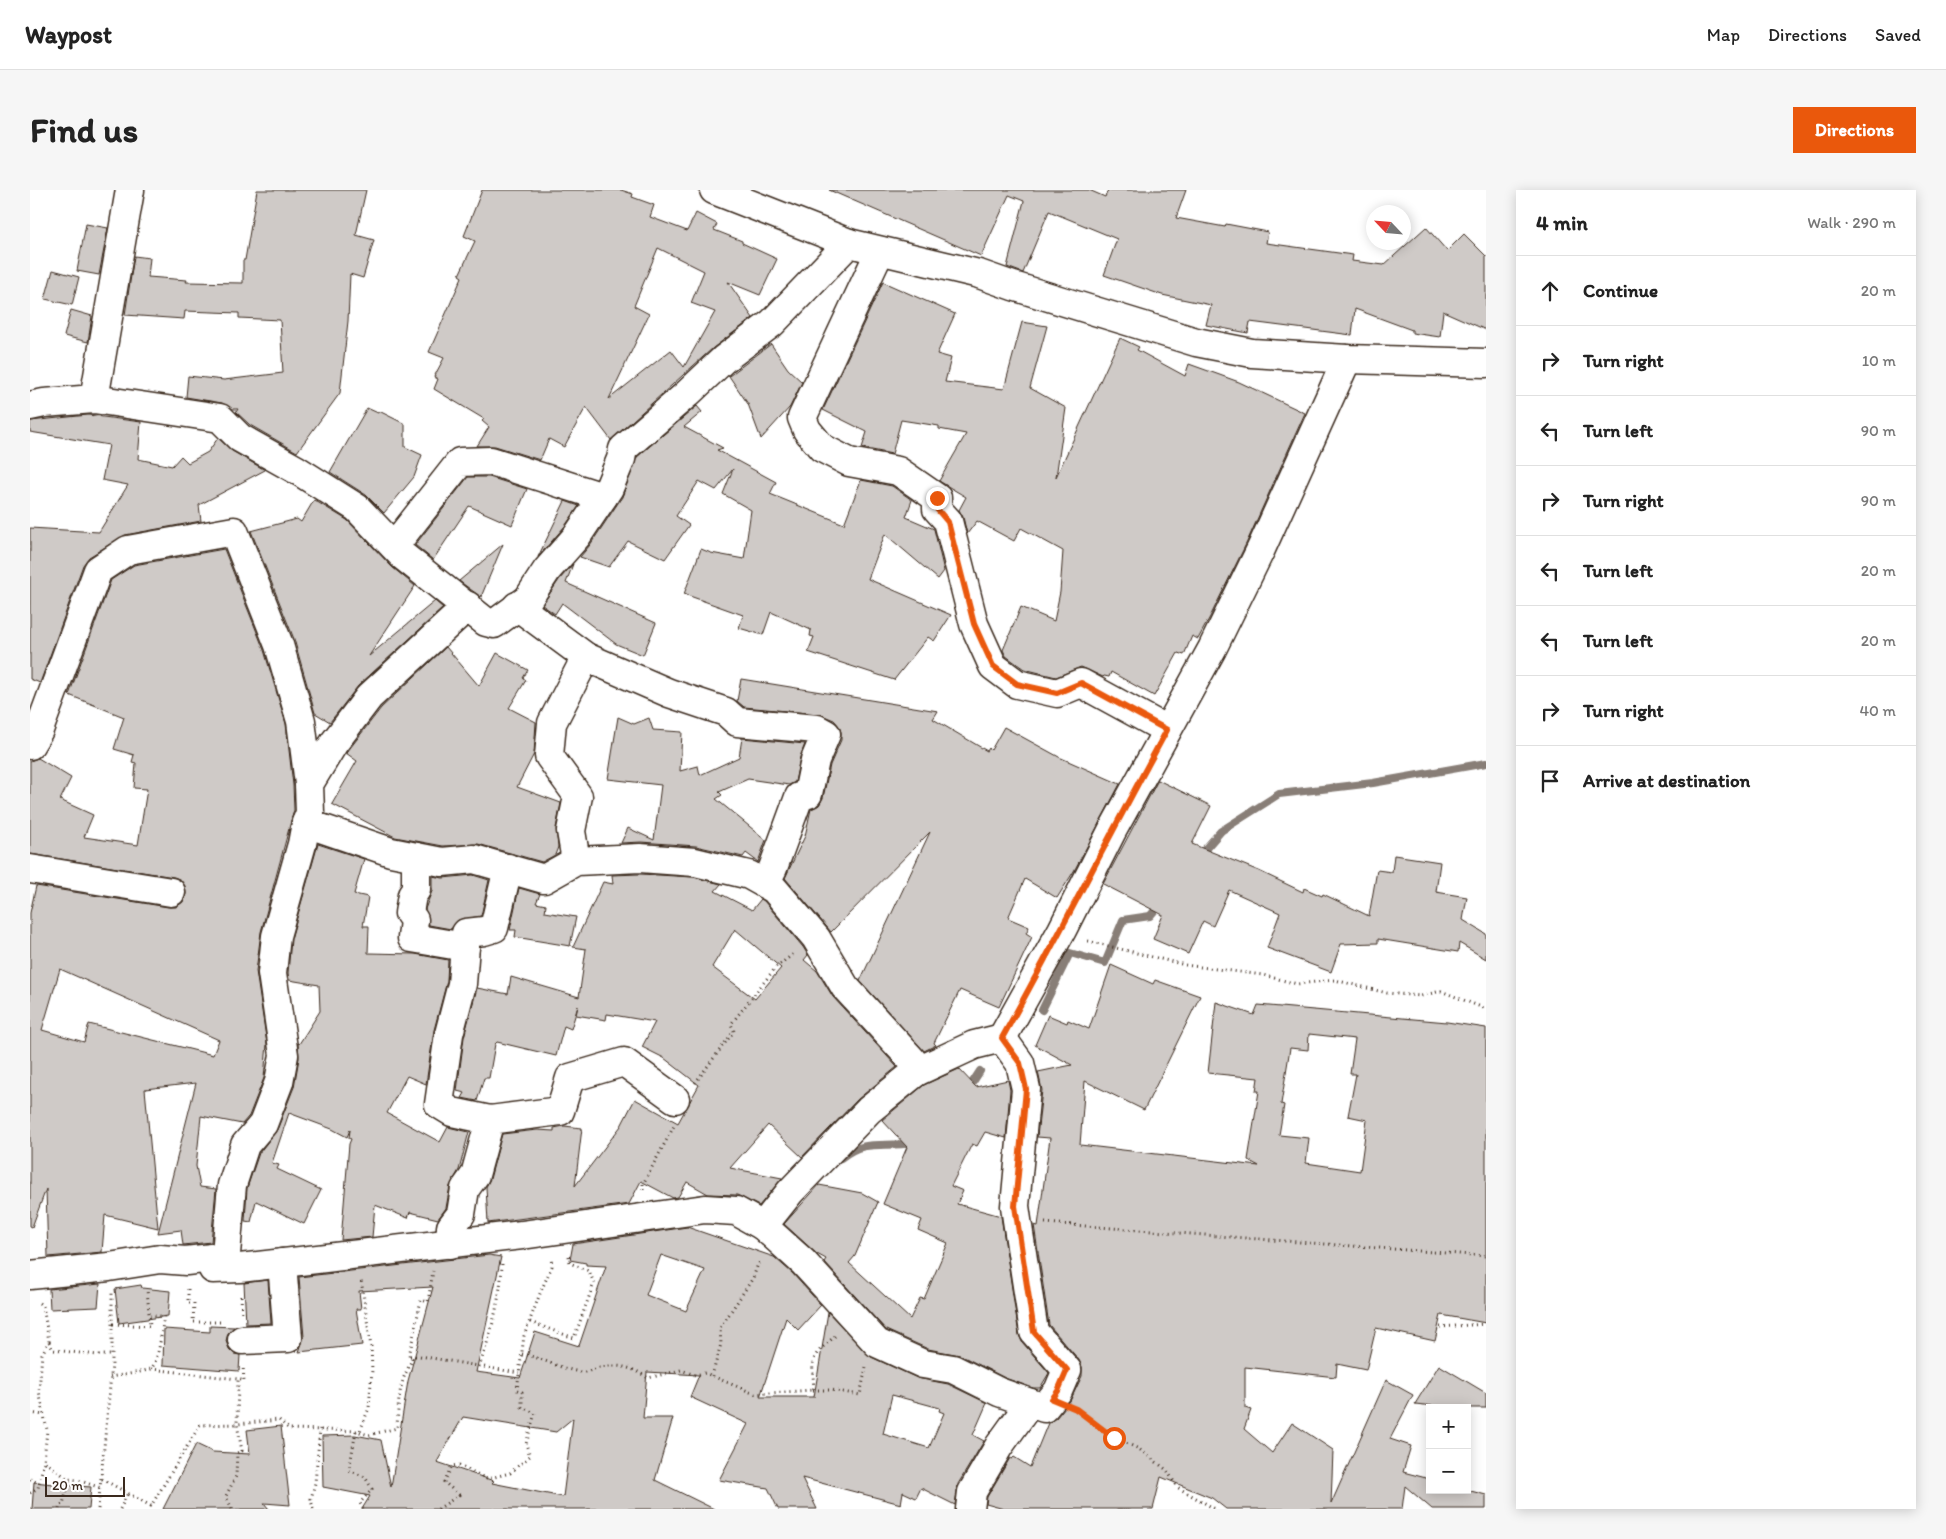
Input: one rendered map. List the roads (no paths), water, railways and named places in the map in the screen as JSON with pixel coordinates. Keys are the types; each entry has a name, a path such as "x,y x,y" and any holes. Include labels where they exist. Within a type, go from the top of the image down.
{"street":[{"path":"94,399 130,190"},
{"path":"714,190 849,243 979,274 1012,286 1196,342 1252,353 1347,359 1486,363"},
{"path":"30,406 94,399 220,418 240,438 297,470 356,508 403,556 486,622 494,624 502,620 528,599 547,570 576,536 610,488 623,449 687,394 724,359 772,324 849,243"},
{"path":"880,251 802,418 807,430 822,448 849,462 898,471 937,498 937,509 948,522 974,624 993,666 1017,684 1057,693 1081,683 1167,730"},
{"path":"772,1234 790,1192 869,1110 916,1072 974,1045 1002,1038 1062,930 1112,831 1212,649 1261,549 1347,359"},
{"path":"394,546 460,462 491,461 603,497"},
{"path":"30,745 39,730 98,570 128,550 234,531 281,654 301,721 309,784 310,813 276,936 272,973 284,1055 279,1082 263,1124 245,1145 232,1186 226,1254 212,1258 186,1261 160,1259 30,1275"},
{"path":"309,784 334,743 369,697 468,606"},
{"path":"517,606 586,657 669,693 726,712 737,722 816,729 826,734 815,760 808,794 799,797 773,868 765,884"},
{"path":"576,861 571,831 578,796 550,756 552,723 586,657"},
{"path":"306,823 391,852 442,862 474,859 544,879 576,861 640,858 695,862 749,875 774,889 816,938 846,987 912,1060 916,1072"},
{"path":"416,857 416,890 412,895 409,913 414,920 412,938 464,947"},
{"path":"508,868 494,928 466,933 462,984 449,1034 439,1104 452,1112 490,1120 560,1111 570,1078 624,1062 675,1099"},
{"path":"30,869 171,892"},
{"path":"970,1509 972,1492 999,1446 1041,1401 1058,1391 1067,1370 1034,1332 1015,1206 1026,1089 1020,1063 1002,1038"},
{"path":"446,1240 461,1214 464,1190 474,1175 490,1120"},
{"path":"212,1258 213,1269 240,1268 357,1254 446,1240 504,1238 705,1209 736,1211 772,1234 803,1262 877,1343 923,1364 953,1369 999,1392 1041,1401"},
{"path":"242,1331 288,1338 282,1263"}],"waterway":[{"path":"1200,855 1221,831 1279,794 1373,783 1486,763"},
{"path":"1042,1010 1070,953 1105,963 1123,920 1150,916 1161,903"},
{"path":"967,1091 980,1071"},
{"path":"841,1158 858,1148 867,1146 912,1143"}]}
